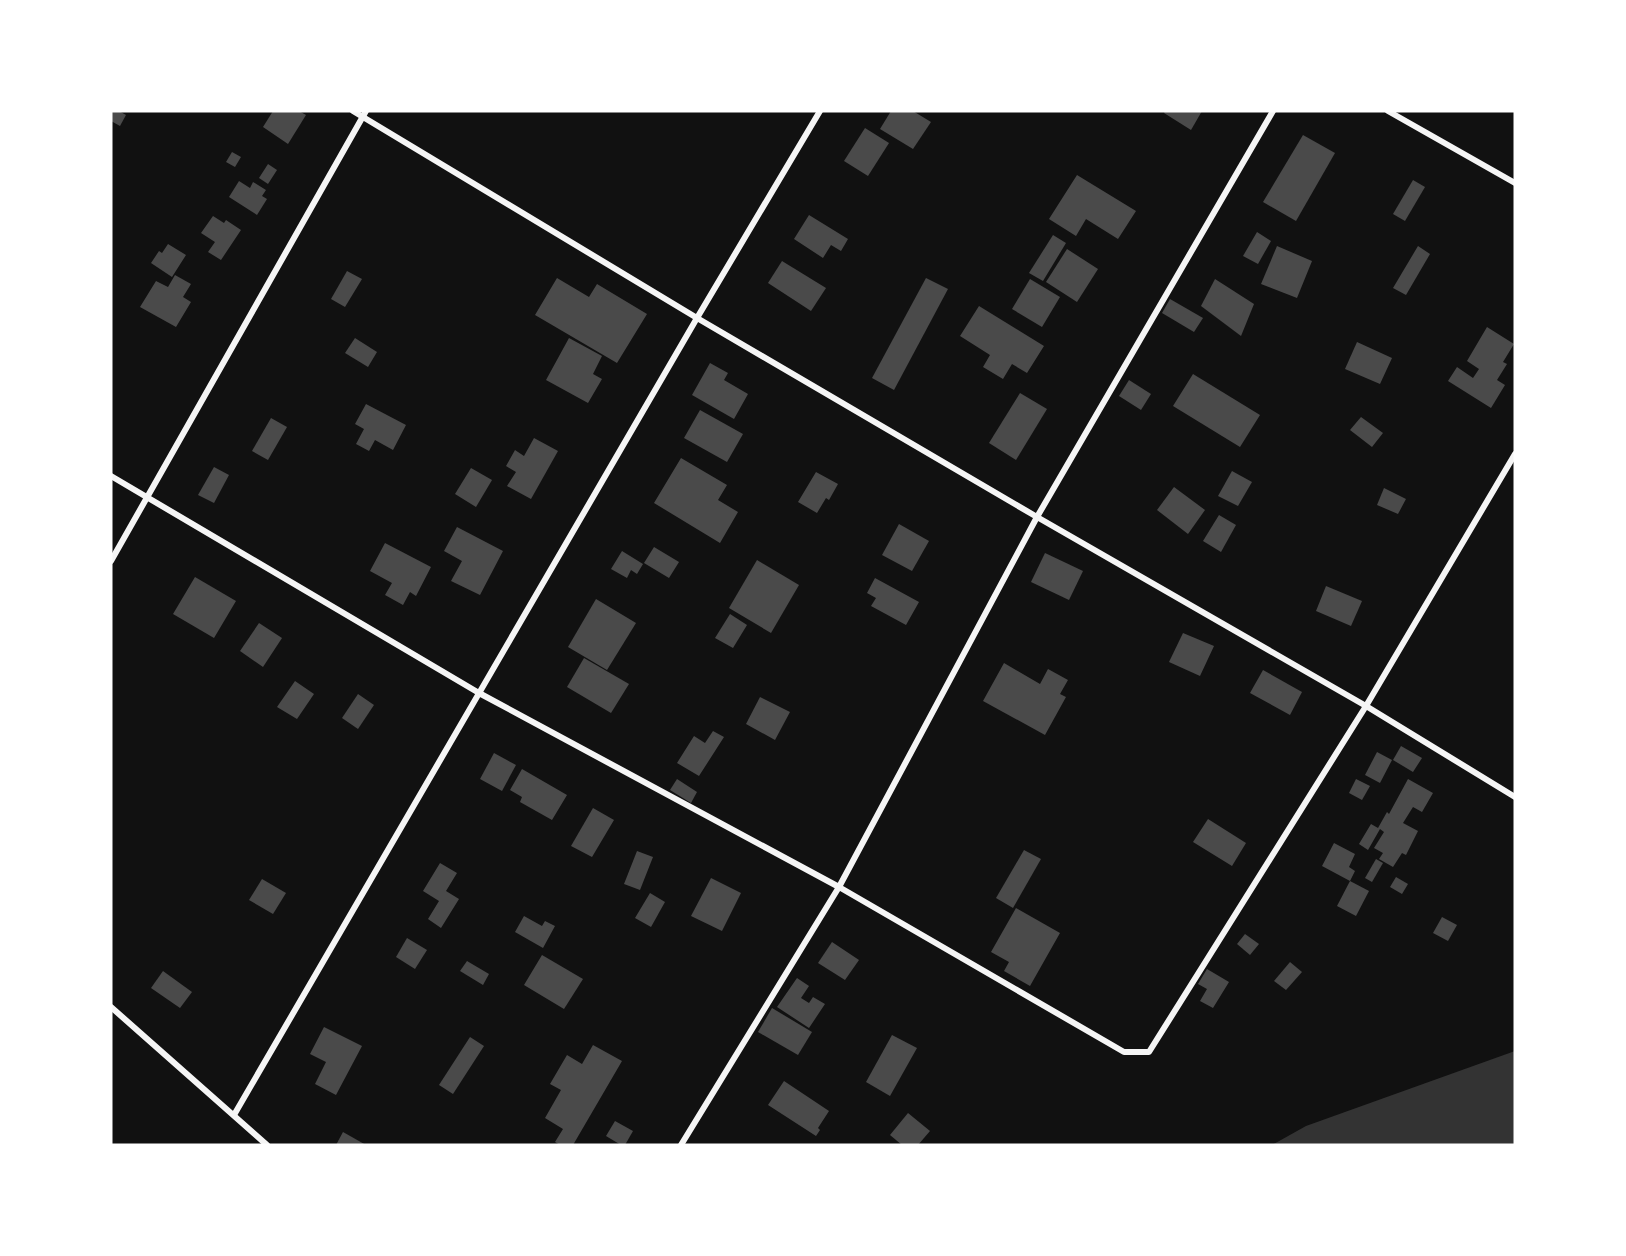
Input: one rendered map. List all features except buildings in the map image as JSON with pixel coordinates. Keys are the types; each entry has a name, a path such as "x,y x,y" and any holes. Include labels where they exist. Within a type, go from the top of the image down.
{"street":[{"path":"353,111 365,114 697,318 1037,518 1366,706 1515,796"},
{"path":"234,1115 697,318 820,111"},
{"path":"681,1145 839,887 1037,518 1273,111"},
{"path":"1388,111 1515,183"},
{"path":"111,561 365,114"},
{"path":"111,476 479,693 839,887 1124,1052 1149,1052 1366,706 1515,454"},
{"path":"111,1007 267,1145"}],"shaded area":[{"path":"1515,1051 1515,1145 1272,1145 1306,1126"}]}
